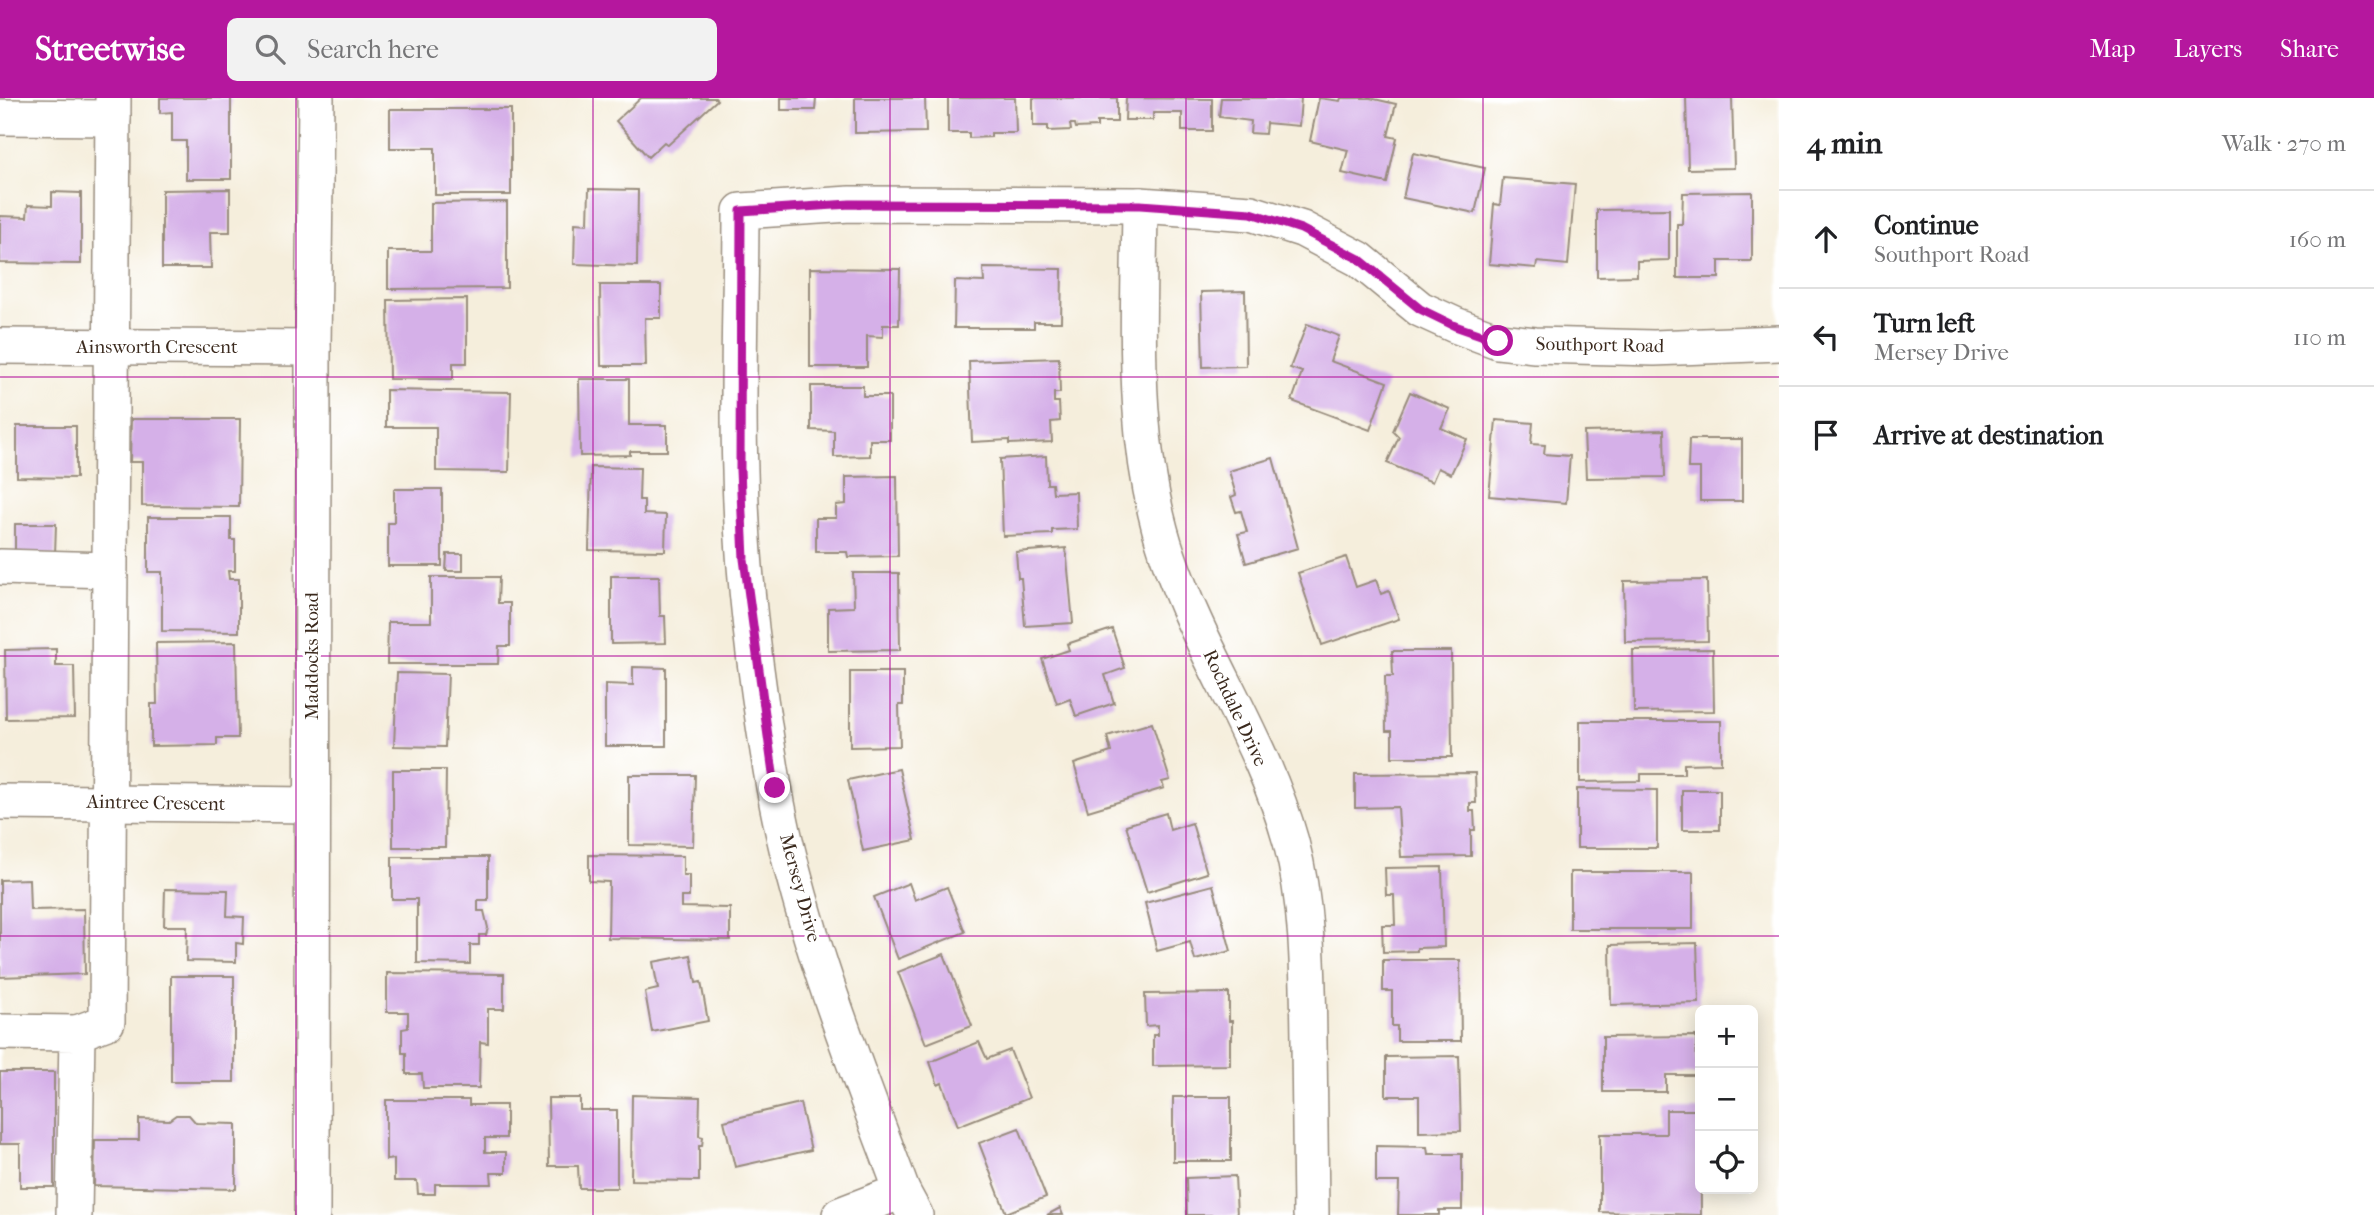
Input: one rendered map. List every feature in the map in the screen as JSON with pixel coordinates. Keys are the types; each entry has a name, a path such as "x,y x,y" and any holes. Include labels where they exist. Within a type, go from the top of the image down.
{"street":[{"name":"Maddocks Road","path":"312,1215 313,348 317,98"},
{"path":"0,117 113,108 107,1022 77,1033 0,1032"},
{"name":"Southport Road","path":"741,211 850,204 1140,205 1251,213 1301,229 1359,259 1420,309 1455,326 1498,341 1535,345 1654,348 1779,343"},
{"name":"Rochdale Drive","path":"1140,205 1139,390 1155,507 1167,554 1185,601 1266,771 1290,840 1301,885 1308,966 1311,1215"},
{"name":"Mersey Drive","path":"741,211 740,470 744,559 775,788 797,884 833,1005 909,1203"},
{"name":"Ainsworth Crescent","path":"0,346 313,348"},
{"path":"0,567 109,570"},
{"name":"Aintree Crescent","path":"0,802 312,805"},
{"path":"74,1215 77,1033"},
{"path":"841,1215 909,1203"}],"building":[{"path":"160,98 231,98 231,179 186,179 186,141 172,141 172,112 160,113"},
{"path":"641,98 717,100 668,145 664,142 648,157 616,121"},
{"path":"781,98 816,98 815,110 781,110"},
{"path":"855,98 925,98 926,132 855,133"},
{"path":"948,98 1015,98 1016,133 991,133 991,137 969,138 969,133 948,133"},
{"path":"1033,98 1117,98 1117,122 1097,122 1097,127 1076,128 1075,124 1070,124 1071,130 1048,131 1048,126 1033,126"},
{"path":"1126,98 1212,99 1212,131 1182,131 1182,113 1153,113 1153,120 1125,120"},
{"path":"1221,98 1301,98 1299,126 1266,123 1265,134 1250,133 1251,121 1219,117"},
{"path":"1319,98 1340,101 1341,98 1370,98 1396,104 1388,136 1397,138 1387,183 1342,173 1348,150 1310,141"},
{"path":"1686,98 1732,98 1734,168 1688,169"},
{"path":"390,109 511,109 511,195 435,195 435,148 390,148"},
{"path":"1413,153 1485,168 1475,213 1403,198"},
{"path":"1503,178 1575,184 1568,265 1537,262 1536,268 1489,264 1494,204 1500,205"},
{"path":"230,189 230,232 210,232 211,268 162,268 162,190"},
{"path":"589,189 638,190 637,266 574,264 575,223 588,224"},
{"path":"52,192 81,193 81,264 0,263 0,216 27,217 28,205 52,206"},
{"path":"1752,192 1752,261 1719,261 1719,278 1677,278 1677,224 1682,224 1683,193"},
{"path":"507,202 507,288 388,289 388,251 431,251 431,203"},
{"path":"1669,209 1669,260 1637,261 1637,276 1597,277 1597,210"},
{"path":"810,268 900,269 899,325 883,325 883,337 867,336 867,367 810,367"},
{"path":"983,268 1062,269 1061,322 1034,322 1034,328 954,328 955,281 984,282"},
{"path":"600,285 661,285 661,318 645,318 646,366 601,366"},
{"path":"1245,291 1246,366 1203,367 1201,292"},
{"path":"467,299 467,363 453,363 453,379 389,379 388,300"},
{"path":"1307,324 1339,336 1330,361 1387,382 1370,430 1292,401 1302,372 1290,368"},
{"path":"1059,358 1060,393 1054,393 1054,402 1059,402 1060,421 1051,422 1052,442 972,442 969,361"},
{"path":"579,379 629,379 629,425 667,425 667,451 630,451 630,455 580,456"},
{"path":"811,386 863,386 863,396 890,396 890,440 870,440 870,456 834,457 834,431 811,430"},
{"path":"386,390 511,392 509,472 436,471 436,427 386,427"},
{"path":"1410,392 1450,409 1441,428 1467,439 1451,474 1438,468 1432,482 1387,463 1399,437 1393,431"},
{"path":"131,419 240,419 239,507 142,506 142,462 130,462"},
{"path":"1496,420 1533,423 1531,444 1545,445 1544,454 1570,456 1566,503 1489,496"},
{"path":"17,426 76,426 76,478 17,477"},
{"path":"1664,430 1665,477 1586,478 1584,432"},
{"path":"1689,439 1742,439 1742,501 1700,501 1700,468 1688,468"},
{"path":"1046,456 1047,484 1052,484 1053,493 1076,492 1077,529 1052,530 1052,534 1003,536 1000,459"},
{"path":"1273,458 1298,548 1246,563 1238,534 1247,532 1241,511 1236,512 1231,497 1236,495 1229,471"},
{"path":"591,467 640,468 639,500 644,500 644,514 666,515 665,551 589,550"},
{"path":"897,476 898,556 848,557 847,552 816,552 816,518 836,518 836,505 846,504 846,477"},
{"path":"394,489 442,489 442,566 388,566 388,523 394,523"},
{"path":"148,517 231,517 231,540 235,540 235,571 228,571 229,579 239,579 239,632 162,631 162,572 148,572"},
{"path":"15,524 56,524 55,555 15,555"},
{"path":"1066,548 1073,623 1025,626 1016,552"},
{"path":"447,554 463,554 463,571 446,571"},
{"path":"1346,557 1356,587 1376,580 1381,594 1389,591 1399,619 1322,645 1298,573"},
{"path":"853,573 899,573 900,650 828,651 828,608 854,607"},
{"path":"611,576 659,576 660,616 665,616 666,643 611,644"},
{"path":"431,577 499,577 498,603 510,603 510,646 499,646 498,664 387,664 388,622 431,622"},
{"path":"1707,580 1708,641 1625,642 1624,581"},
{"path":"1112,629 1125,668 1105,675 1114,703 1076,716 1070,699 1057,704 1042,659 1069,650 1067,644"},
{"path":"236,642 238,738 217,738 217,745 151,746 151,704 157,704 156,643"},
{"path":"56,649 56,666 74,666 75,718 6,719 5,650"},
{"path":"1713,649 1714,711 1634,712 1633,650"},
{"path":"1392,651 1451,651 1452,757 1392,757 1392,731 1386,731 1385,676 1393,676"},
{"path":"633,667 666,668 666,746 605,746 605,684 633,685"},
{"path":"850,672 903,672 903,705 899,705 900,746 850,747"},
{"path":"397,673 448,674 445,747 394,746"},
{"path":"1580,721 1721,721 1721,763 1684,764 1684,774 1641,774 1641,781 1580,782"},
{"path":"1152,723 1170,780 1162,782 1164,788 1088,811 1074,764 1111,752 1107,736"},
{"path":"899,769 915,840 863,851 848,780"},
{"path":"393,770 446,770 445,847 393,847"},
{"path":"1475,773 1476,803 1470,803 1470,811 1474,811 1475,830 1471,830 1471,856 1401,857 1398,807 1355,808 1355,774"},
{"path":"629,775 695,775 693,846 629,845"},
{"path":"1577,789 1657,790 1657,848 1577,848"},
{"path":"1682,790 1720,790 1720,830 1682,830"},
{"path":"1166,813 1170,830 1192,823 1207,873 1147,892 1126,825"},
{"path":"589,855 683,856 683,875 689,875 689,897 681,897 681,907 730,908 730,940 608,938 609,882 589,881"},
{"path":"392,857 488,857 488,900 478,900 478,911 484,911 488,928 486,935 479,935 479,945 470,945 470,964 417,963 417,899 392,899"},
{"path":"1442,867 1444,947 1383,952 1382,925 1395,925 1394,895 1386,895 1385,868"},
{"path":"1570,872 1693,872 1693,929 1570,929"},
{"path":"29,879 30,910 84,909 85,974 0,977 0,880"},
{"path":"909,883 915,900 947,887 965,932 898,959 874,897"},
{"path":"1213,885 1231,951 1195,960 1190,942 1157,951 1145,903"},
{"path":"165,889 228,890 227,916 244,917 243,944 236,943 236,962 186,961 187,926 164,926"},
{"path":"1697,943 1699,1003 1611,1005 1610,945"},
{"path":"944,954 972,1026 926,1044 898,972"},
{"path":"691,955 696,983 701,982 708,1021 652,1032 645,992 658,989 653,962"},
{"path":"1383,960 1460,960 1461,1041 1397,1041 1397,1026 1392,1026 1392,991 1383,991"},
{"path":"387,973 504,974 504,1009 488,1009 488,1043 480,1042 479,1088 423,1088 422,1074 406,1074 406,1053 402,1053 402,1029 408,1028 408,1012 387,1012"},
{"path":"171,976 234,976 234,1082 171,1082"},
{"path":"1229,993 1229,1021 1232,1021 1230,1065 1153,1066 1153,1035 1158,1035 1158,1025 1146,1026 1145,994"},
{"path":"1695,1036 1695,1075 1666,1075 1666,1092 1603,1092 1603,1037"},
{"path":"979,1042 987,1059 1010,1050 1029,1098 958,1126 942,1083 938,1085 930,1062"},
{"path":"1459,1056 1461,1131 1419,1132 1419,1096 1386,1096 1386,1057"},
{"path":"0,1072 54,1072 54,1187 20,1187 20,1144 0,1144"},
{"path":"632,1095 700,1097 699,1136 703,1137 702,1146 699,1146 699,1181 631,1180"},
{"path":"1173,1097 1231,1097 1231,1161 1173,1161"},
{"path":"548,1098 580,1098 580,1110 617,1110 617,1188 579,1188 578,1166 549,1166"},
{"path":"386,1100 469,1100 469,1105 506,1105 506,1138 485,1138 485,1152 506,1152 506,1173 491,1173 492,1184 435,1184 435,1194 418,1194 417,1181 394,1181 394,1159 386,1160"},
{"path":"800,1103 811,1150 735,1167 724,1121"},
{"path":"1666,1110 1695,1110 1695,1194 1701,1194 1701,1215 1600,1212 1600,1134 1666,1134"},
{"path":"176,1115 189,1115 196,1123 236,1124 236,1189 94,1186 95,1140 139,1140 139,1119 169,1120"},
{"path":"1019,1128 1046,1197 1006,1213 979,1143"},
{"path":"1376,1146 1427,1147 1428,1154 1462,1154 1462,1210 1439,1210 1439,1215 1398,1215 1399,1182 1376,1182"},
{"path":"1235,1176 1237,1215 1187,1215 1186,1178"},
{"path":"1060,1208 1063,1215 1047,1215"}],"route":[{"path":"775,788 744,559 740,470 741,211 850,204 1140,205 1251,213 1301,229 1359,259 1420,309 1455,326 1498,341"}]}
